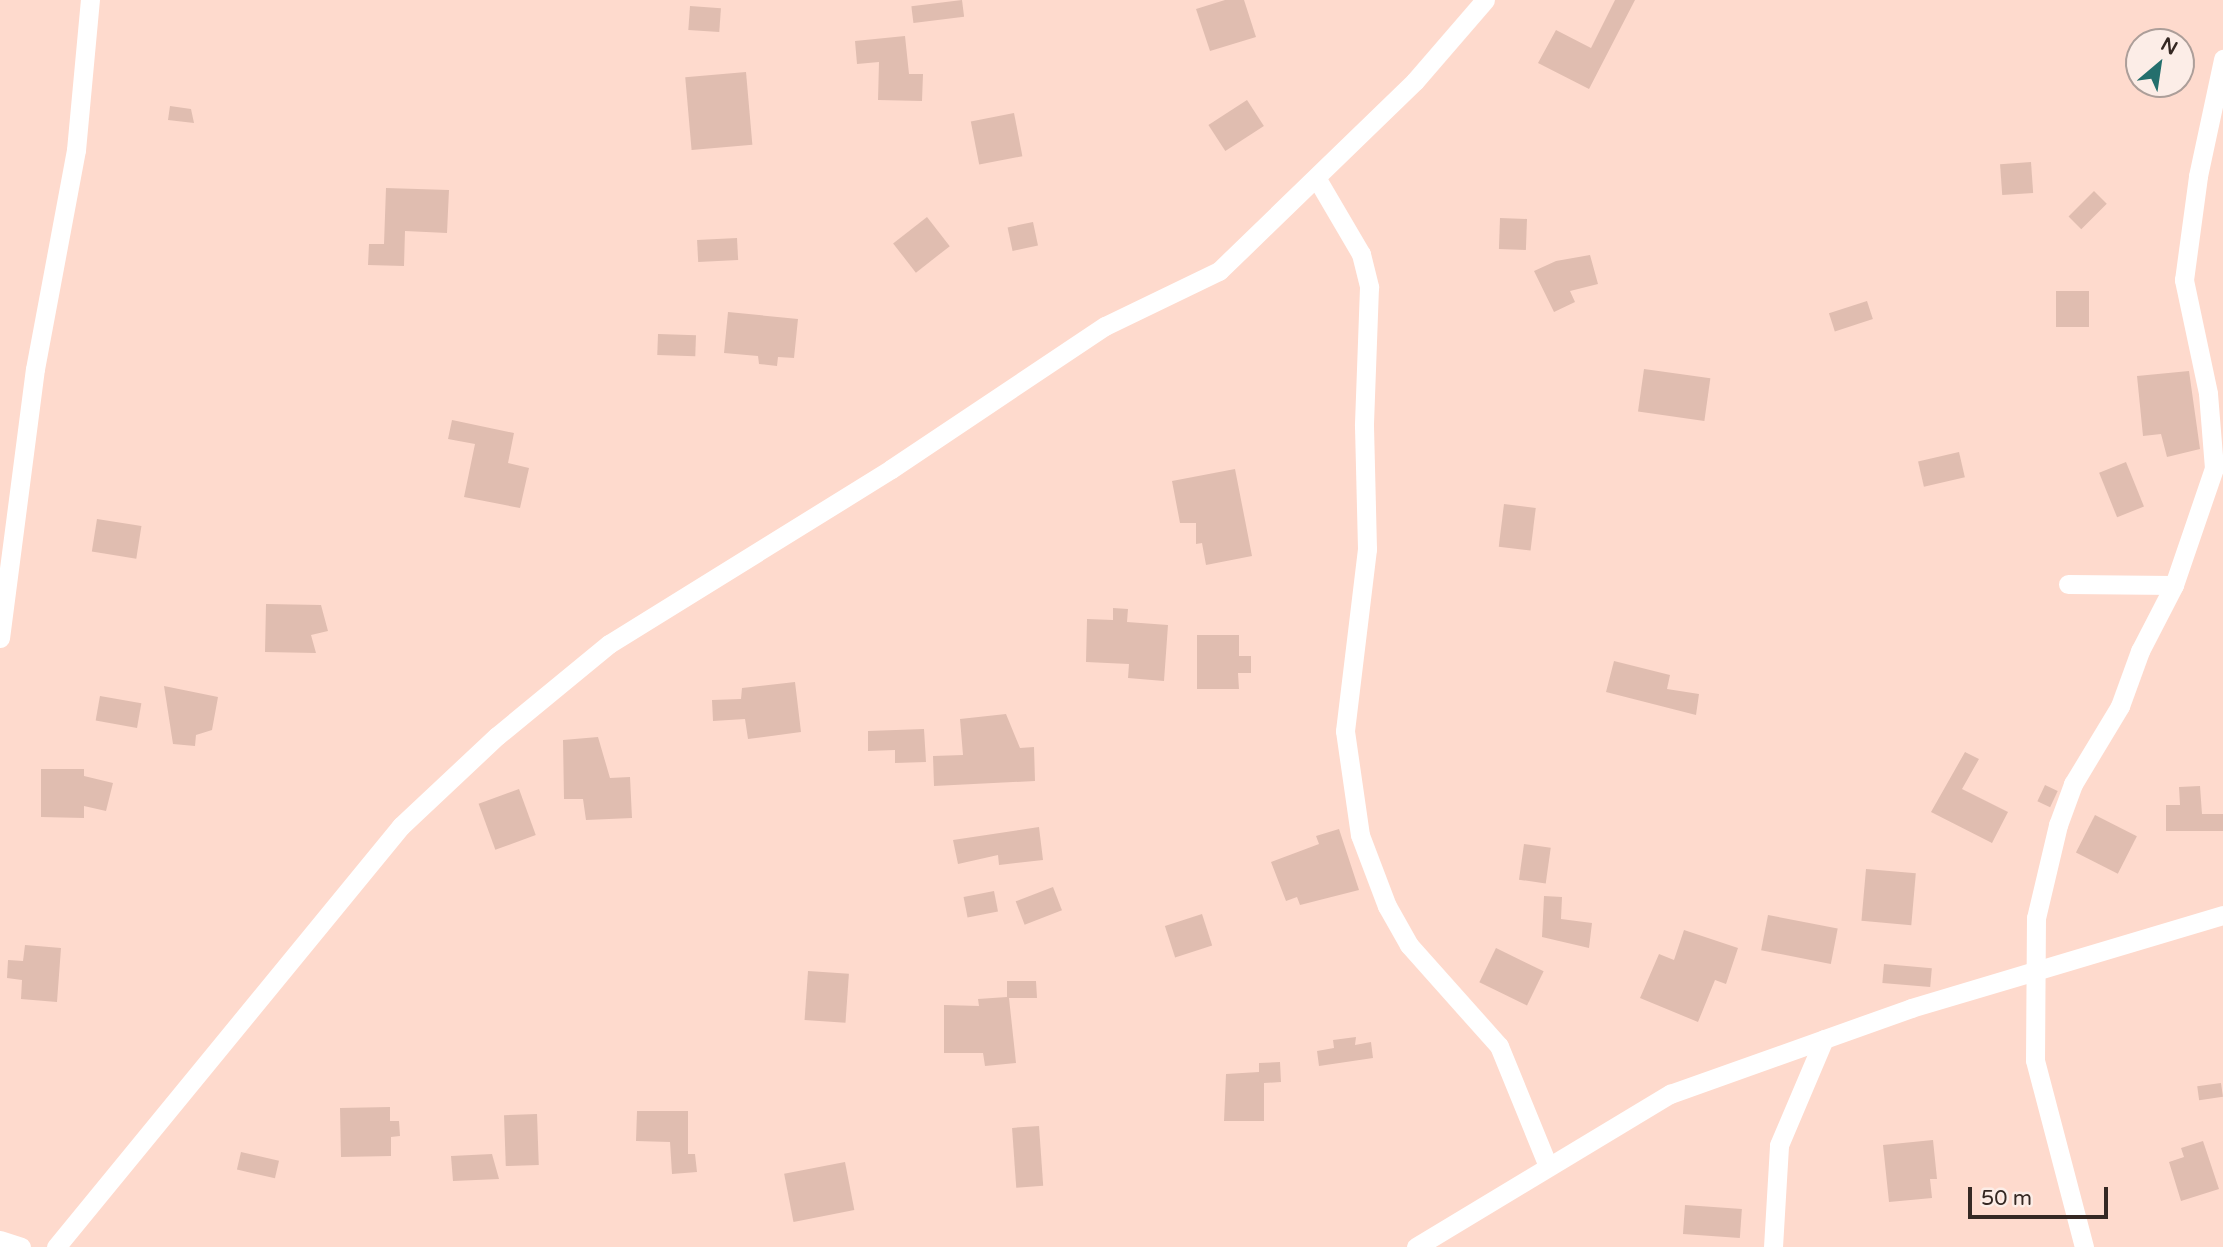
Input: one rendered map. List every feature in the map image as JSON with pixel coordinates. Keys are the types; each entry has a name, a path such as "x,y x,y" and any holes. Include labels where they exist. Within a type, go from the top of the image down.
{"street":[{"path":"0,638 35,369 76,150 90,0"},
{"path":"56,1247 401,826 496,736 609,644 891,469 1105,326 1219,271 1317,179 1415,81 1485,0"},
{"path":"2084,1247 2035,1060 2032,972 2036,918 2058,825 2086,758 2120,706 2140,651 2175,585 2203,510 2215,459 2203,357 2184,280 2198,176 2223,59"},
{"path":"1317,179 1362,254 1370,287 1364,426 1367,549 1345,731 1360,835 1387,906 1409,945 1499,1046 1548,1166"},
{"path":"2068,584 2175,585"},
{"path":"1416,1247 1671,1094 1824,1040 2032,972 2223,915"},
{"path":"1773,1247 1779,1146 1824,1040"},
{"path":"0,1240 21,1247"}],"building":[{"path":"962,0 964,17 913,23 911,6"},
{"path":"1225,0 1244,0 1256,37 1210,51 1196,9"},
{"path":"1615,0 1635,0 1589,89 1538,63 1556,30 1591,48"},
{"path":"690,6 721,8 719,32 688,30"},
{"path":"905,36 909,74 923,74 922,101 878,100 879,62 857,64 855,41"},
{"path":"746,72 752,145 692,150 685,77"},
{"path":"1247,100 1264,126 1225,151 1208,125"},
{"path":"170,106 191,109 194,123 168,120"},
{"path":"1014,113 1022,156 979,165 971,121"},
{"path":"2031,162 2033,193 2002,195 2000,164"},
{"path":"386,188 449,190 447,233 405,231 404,266 368,265 369,244 384,244"},
{"path":"2094,191 2107,204 2081,229 2069,216"},
{"path":"927,217 950,246 916,273 893,243"},
{"path":"1500,218 1527,219 1526,250 1499,249"},
{"path":"1033,222 1038,245 1013,251 1008,227"},
{"path":"737,238 738,260 698,262 697,240"},
{"path":"1590,255 1598,284 1570,291 1575,302 1554,312 1534,271 1556,261"},
{"path":"2056,291 2089,291 2089,327 2056,327"},
{"path":"1867,301 1873,319 1835,331 1829,313"},
{"path":"728,312 798,319 794,358 778,357 777,366 759,364 758,356 724,353"},
{"path":"658,334 696,335 695,356 657,355"},
{"path":"1644,369 1710,378 1704,421 1638,412"},
{"path":"2189,371 2200,449 2167,457 2161,434 2143,436 2137,376"},
{"path":"452,420 514,433 508,463 529,468 520,508 464,497 475,444 448,439"},
{"path":"1959,452 1965,477 1924,487 1918,461"},
{"path":"2126,462 2144,507 2117,517 2099,473"},
{"path":"1235,469 1252,556 1206,565 1202,543 1196,544 1196,523 1180,523 1172,481"},
{"path":"1504,504 1536,508 1531,551 1499,547"},
{"path":"97,519 141,526 136,559 92,552"},
{"path":"266,604 321,605 328,631 311,635 316,653 265,652"},
{"path":"1113,608 1128,609 1127,622 1168,625 1164,681 1128,678 1129,664 1086,662 1087,619 1113,620"},
{"path":"1197,635 1239,635 1239,656 1251,656 1251,673 1238,673 1239,689 1197,689"},
{"path":"1614,661 1670,675 1667,689 1699,694 1696,715 1606,692"},
{"path":"795,682 801,732 748,739 745,719 713,721 712,700 741,699 742,688"},
{"path":"164,686 218,697 212,730 196,735 195,746 173,744"},
{"path":"100,696 141,703 137,728 96,721"},
{"path":"1006,714 1020,748 1034,747 1035,781 934,786 933,756 963,755 960,719"},
{"path":"924,729 926,762 895,763 895,750 868,751 868,731"},
{"path":"598,737 610,778 630,777 632,818 586,820 583,799 564,799 563,740"},
{"path":"1965,752 1979,759 1962,789 2008,812 1992,843 1931,812"},
{"path":"41,769 84,769 84,776 113,783 106,811 84,806 84,818 41,817"},
{"path":"2045,785 2058,791 2050,807 2037,801"},
{"path":"2200,786 2202,814 2223,814 2223,831 2166,831 2166,805 2180,805 2179,787"},
{"path":"519,789 536,835 495,850 479,804"},
{"path":"2095,815 2137,836 2118,874 2076,852"},
{"path":"1039,827 1043,860 999,865 998,855 958,864 953,840"},
{"path":"1339,829 1359,890 1300,905 1297,897 1286,901 1271,862 1319,844 1316,836"},
{"path":"1524,844 1551,848 1546,883 1519,880"},
{"path":"1866,869 1916,873 1911,925 1861,921"},
{"path":"1053,887 1062,910 1025,925 1016,901"},
{"path":"994,891 998,912 968,918 964,897"},
{"path":"1544,896 1562,897 1561,919 1592,923 1589,948 1542,937"},
{"path":"1202,914 1212,945 1175,957 1165,926"},
{"path":"1768,915 1838,929 1831,964 1761,950"},
{"path":"1684,930 1738,948 1726,984 1715,980 1698,1022 1640,998 1659,954 1674,960"},
{"path":"25,945 61,948 57,1002 21,999 22,980 7,978 8,960 23,961"},
{"path":"1496,948 1544,971 1527,1005 1479,982"},
{"path":"1884,964 1932,968 1930,987 1882,983"},
{"path":"808,971 849,974 845,1023 805,1020"},
{"path":"1007,981 1036,981 1037,998 1009,998 1016,1063 985,1066 983,1053 944,1053 944,1005 979,1006 978,999 1007,997"},
{"path":"1356,1037 1355,1045 1371,1042 1373,1058 1319,1066 1317,1051 1334,1048 1333,1040"},
{"path":"1280,1062 1281,1082 1264,1083 1264,1121 1224,1121 1226,1074 1259,1072 1259,1063"},
{"path":"2221,1083 2223,1097 2199,1100 2197,1086"},
{"path":"390,1107 390,1121 399,1121 400,1136 391,1137 391,1156 341,1157 340,1108"},
{"path":"637,1111 688,1111 688,1154 695,1154 697,1172 672,1174 670,1142 636,1141"},
{"path":"537,1114 539,1165 506,1166 504,1115"},
{"path":"1039,1126 1043,1186 1016,1188 1012,1128"},
{"path":"1933,1140 1937,1179 1930,1179 1932,1198 1889,1202 1883,1145"},
{"path":"2203,1141 2219,1189 2181,1201 2169,1162 2184,1157 2181,1148"},
{"path":"241,1152 279,1161 275,1178 237,1170"},
{"path":"492,1154 499,1179 453,1181 451,1156"},
{"path":"845,1162 854,1210 793,1222 784,1174"},
{"path":"1685,1205 1742,1209 1740,1238 1683,1234"}]}
